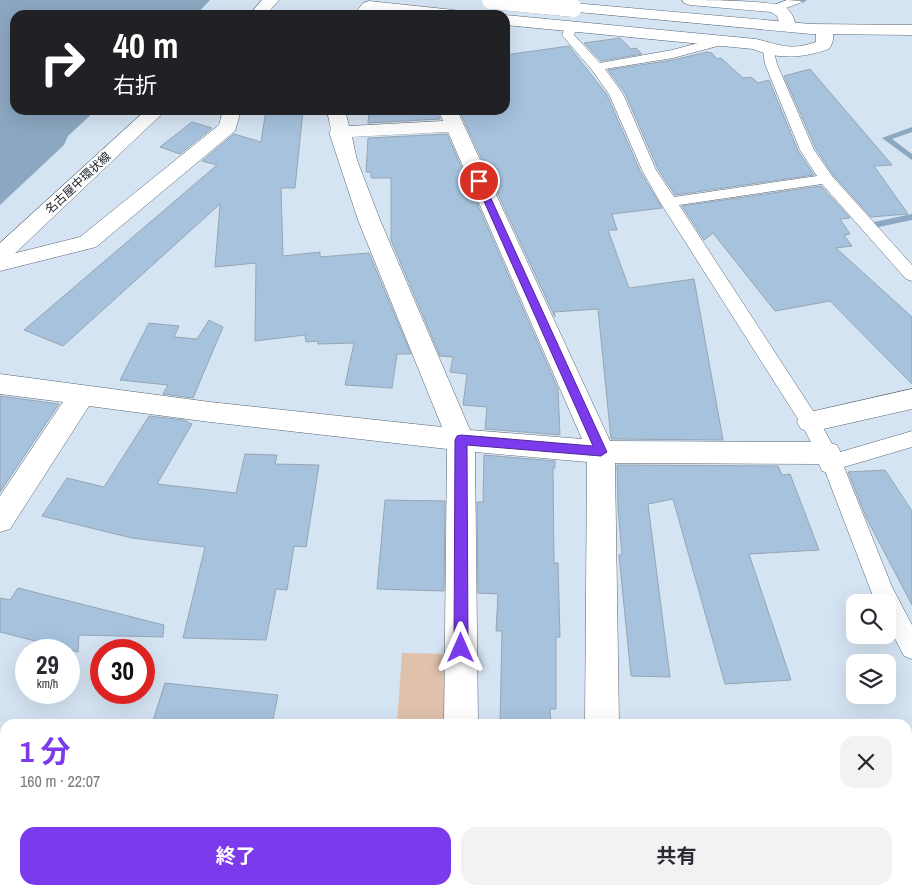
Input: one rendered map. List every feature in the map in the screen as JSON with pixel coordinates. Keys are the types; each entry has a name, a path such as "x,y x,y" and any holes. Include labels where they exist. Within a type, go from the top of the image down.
{"street":[{"path":"262,10 271,0"},
{"path":"491,0 824,30 912,30"},
{"path":"530,22 540,0"},
{"path":"690,0 775,8 785,16 788,27"},
{"path":"367,7 394,10"},
{"path":"510,20 756,44 769,51 790,53 823,45 825,41 824,30"},
{"name":"名古屋中環状線","path":"0,255 152,115"},
{"path":"0,264 88,242 228,127 231,115"},
{"path":"461,719 461,440 369,220 347,160 338,121 451,118 601,452 602,719"},
{"path":"0,384 210,412 461,440 601,452 829,458"},
{"path":"0,520 82,395"},
{"path":"810,422 912,399"}],"lane":[{"path":"775,8 795,0"},
{"path":"571,26 568,35 597,66 616,94 649,170 668,202 810,422 829,458 882,591 912,648"},
{"path":"597,66 673,54 721,40"},
{"path":"769,51 770,64 807,150 826,179 912,275"},
{"path":"668,202 826,179"},
{"path":"829,458 912,438"}],"shaded area":[{"path":"402,653 452,654 449,719 397,719"}],"water":[{"path":"0,0 210,0 201,10 10,10 10,115 91,115 68,136 64,145 0,205"}],"building":[{"path":"620,38 631,49 636,48 642,54 601,61 584,43"},
{"path":"569,46 607,95 640,171 662,208 612,214 617,230 608,230 629,288 694,279 723,440 611,439 598,309 554,312 555,317 461,115 510,115 510,54"},
{"path":"707,52 712,53 717,59 721,58 743,78 751,77 758,83 769,80 798,151 814,175 675,195 658,169 625,93 608,70 673,60"},
{"path":"810,69 892,165 874,166 908,214 871,217 833,175 816,149 784,76"},
{"path":"265,115 302,115 295,188 281,188 283,256 320,252 320,257 369,253 411,354 397,354 392,388 345,385 354,343 318,344 318,341 306,342 305,335 255,341 256,263 215,267 220,204 63,346 24,330 217,165 202,161 234,134 261,142"},
{"path":"369,115 439,115 440,119 368,123"},
{"path":"192,122 212,128 180,154 160,147"},
{"path":"447,134 558,389 560,435 485,429 487,407 463,405 467,374 450,372 453,357 440,356 391,240 391,178 371,178 371,172 366,172 368,138"},
{"path":"821,186 850,218 840,219 850,234 844,235 852,246 836,248 912,317 912,384 830,301 775,311 713,233 704,240 682,206"},
{"path":"209,320 223,327 193,398 163,394 168,385 120,380 149,323 179,326 174,337 197,339"},
{"path":"0,396 59,404 0,492"},
{"path":"149,416 184,420 192,424 157,484 236,493 245,454 277,455 275,464 319,465 306,547 294,546 287,590 276,589 266,640 183,638 205,547 132,538 42,516 67,478 104,487"},
{"path":"484,455 555,461 555,468 553,468 554,563 558,563 560,637 556,637 556,709 550,709 551,719 500,719 502,631 496,631 498,594 478,593 477,502 483,502"},
{"path":"617,465 778,466 782,475 790,474 819,550 749,554 791,680 725,684 673,499 648,504 670,677 631,676 619,555 622,555"},
{"path":"885,470 912,511 912,605 866,517 848,472"},
{"path":"385,500 445,501 444,591 377,589"},
{"path":"18,588 164,625 163,637 79,635 79,639 27,639 0,632 0,598 10,600"},
{"path":"165,683 278,695 273,719 154,719"}],"waterway":[{"path":"912,129 886,138 912,158"},
{"path":"874,225 912,217"}],"route":[{"path":"461,648 461,440 601,452 479,181"}]}
